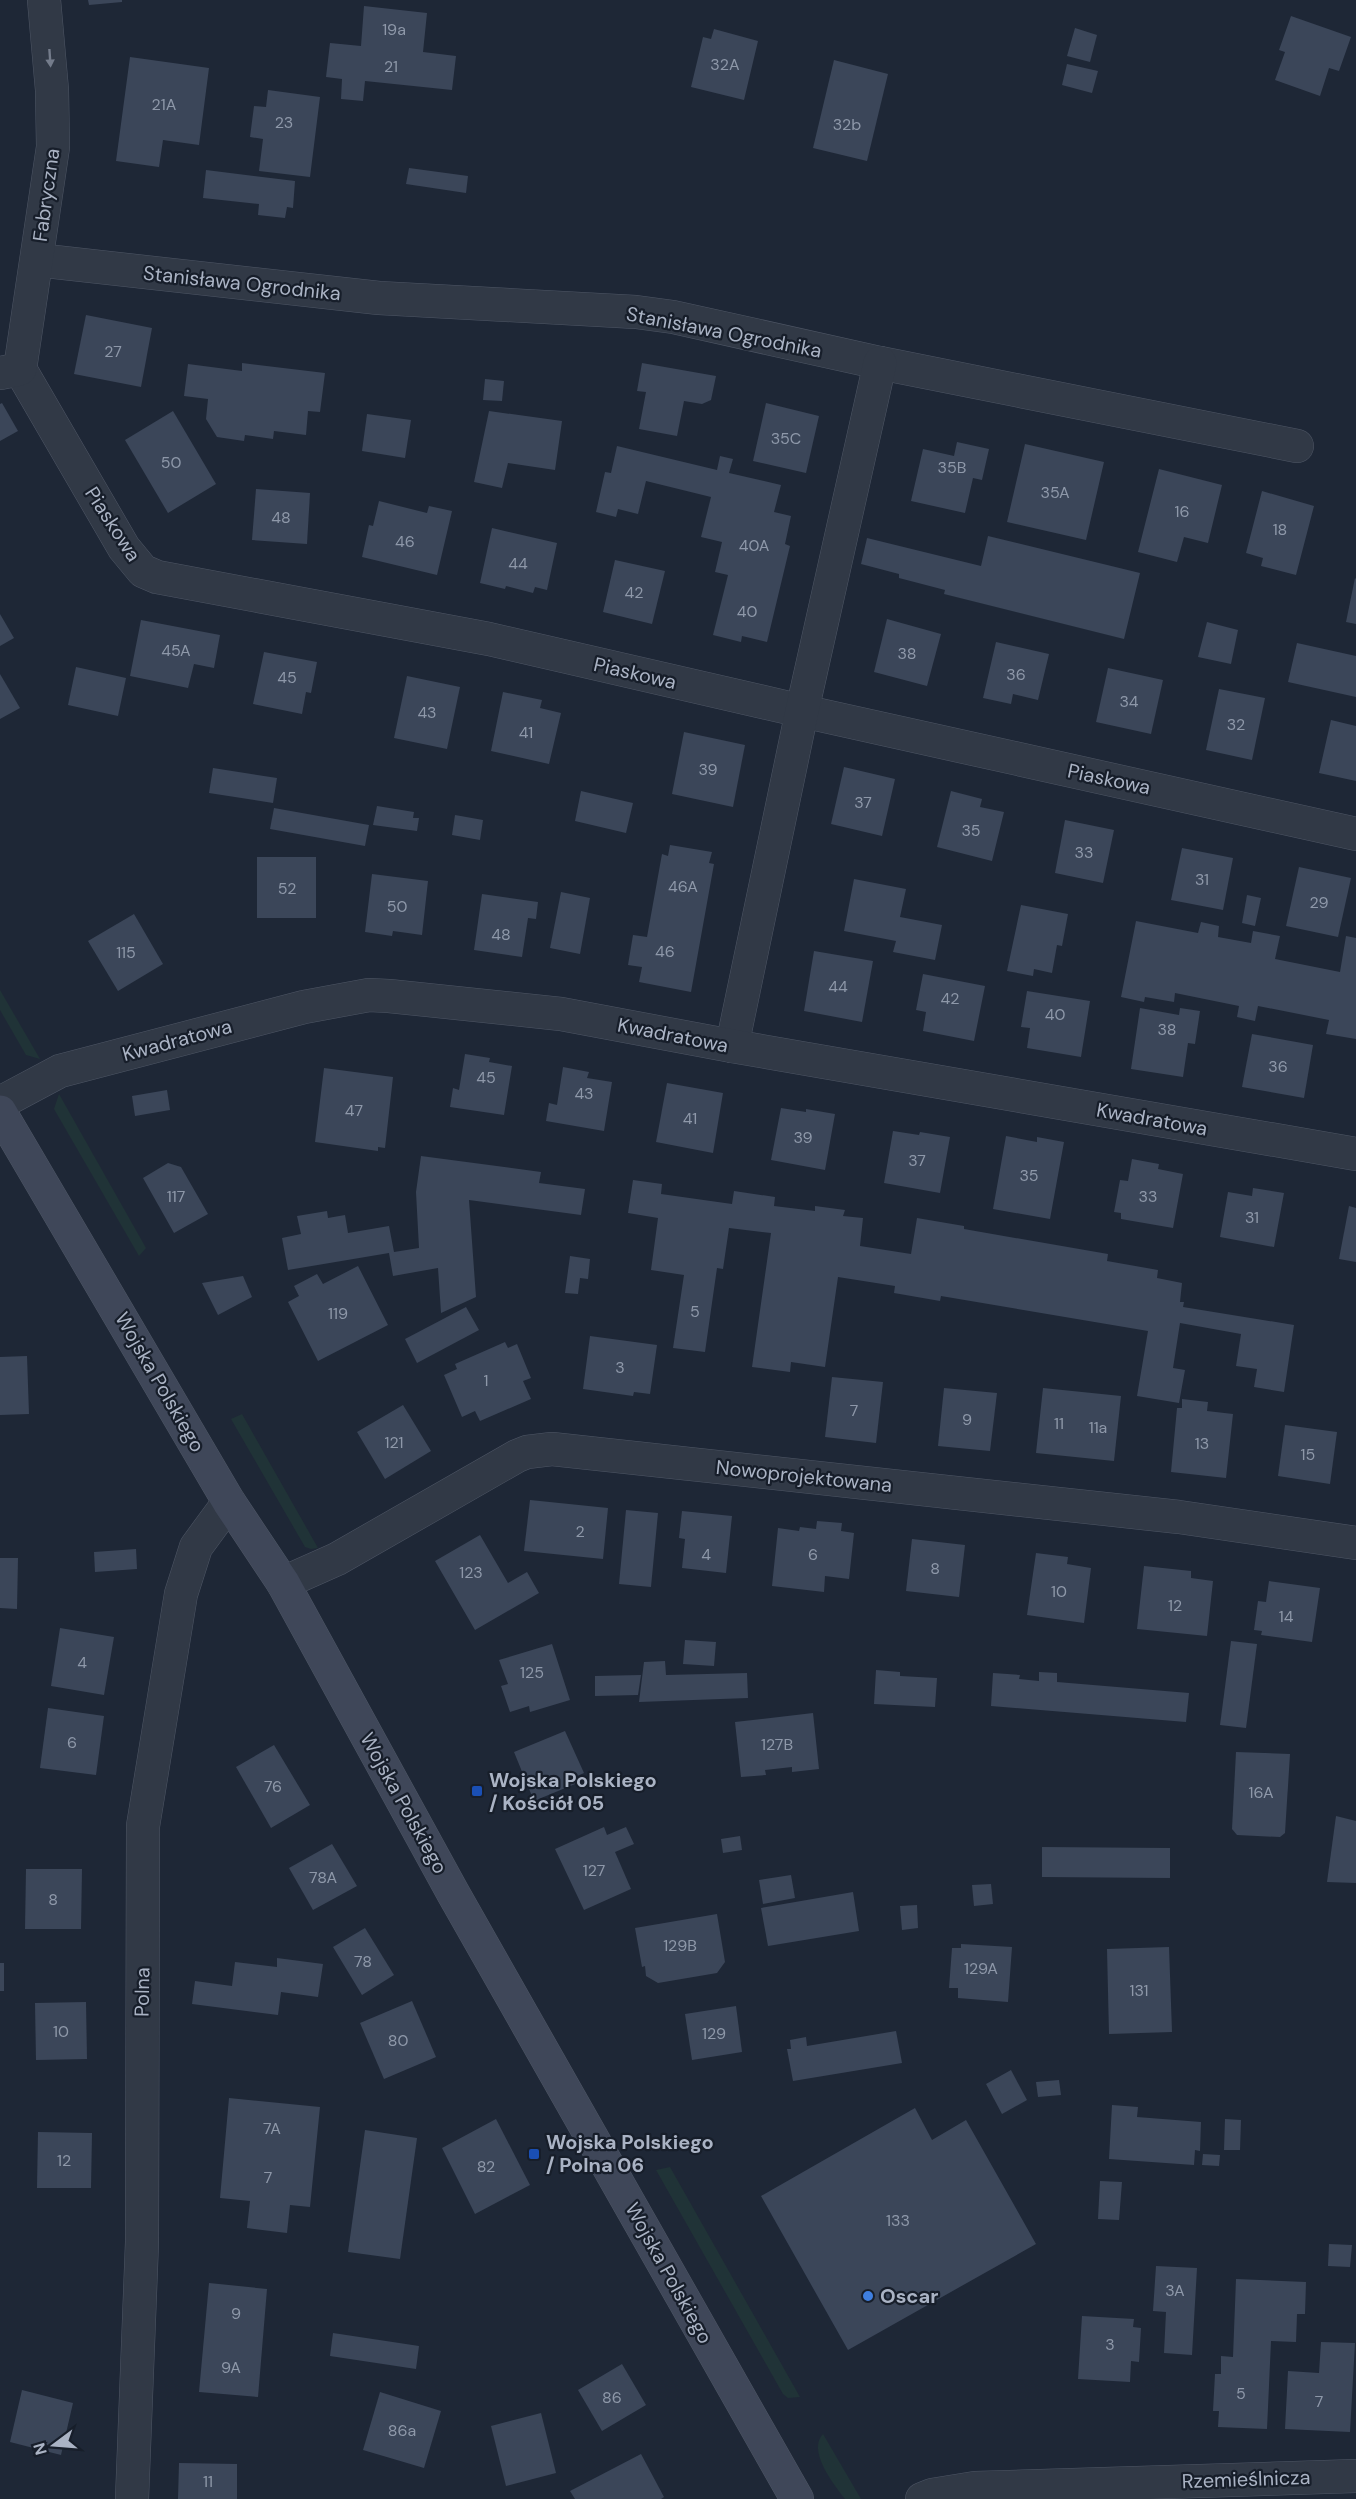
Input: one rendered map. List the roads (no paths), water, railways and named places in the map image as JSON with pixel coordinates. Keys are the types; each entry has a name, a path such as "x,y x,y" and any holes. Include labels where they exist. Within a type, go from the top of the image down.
{"main road":[{"name":"Wojska Polskiego","path":"0,1112 229,1502 283,1584 453,1893 797,2499"}],"street":[{"name":"Fabryczna","path":"10,371 37,260 53,147 52,90 44,0"},
{"name":"Stanisława Ogrodnika","path":"37,260 379,298 636,312 673,317 880,363 1297,446"},
{"path":"732,1046 802,711 880,363"},
{"name":"Piaskowa","path":"10,371 124,548 143,570 150,574 171,580 489,639 1356,834"},
{"name":"Kwadratowa","path":"0,1102 60,1071 304,1007 369,995 561,1014 732,1046 1356,1154"},
{"name":"Nowoprojektowana","path":"283,1584 338,1559 518,1456 527,1452 552,1449 1179,1517 1356,1543"},
{"name":"Polna","path":"132,2499 142,2242 143,1826 181,1594 196,1546 229,1502"},
{"name":"Rzemieślnicza","path":"922,2499 932,2495 975,2488 1356,2476"}],"place":[{"name":"Wojska Polskiego / Kościół 05","path":"477,1791"},
{"name":"Wojska Polskiego / Polna 06","path":"534,2154"},
{"name":"Oscar","path":"868,2296"}]}
